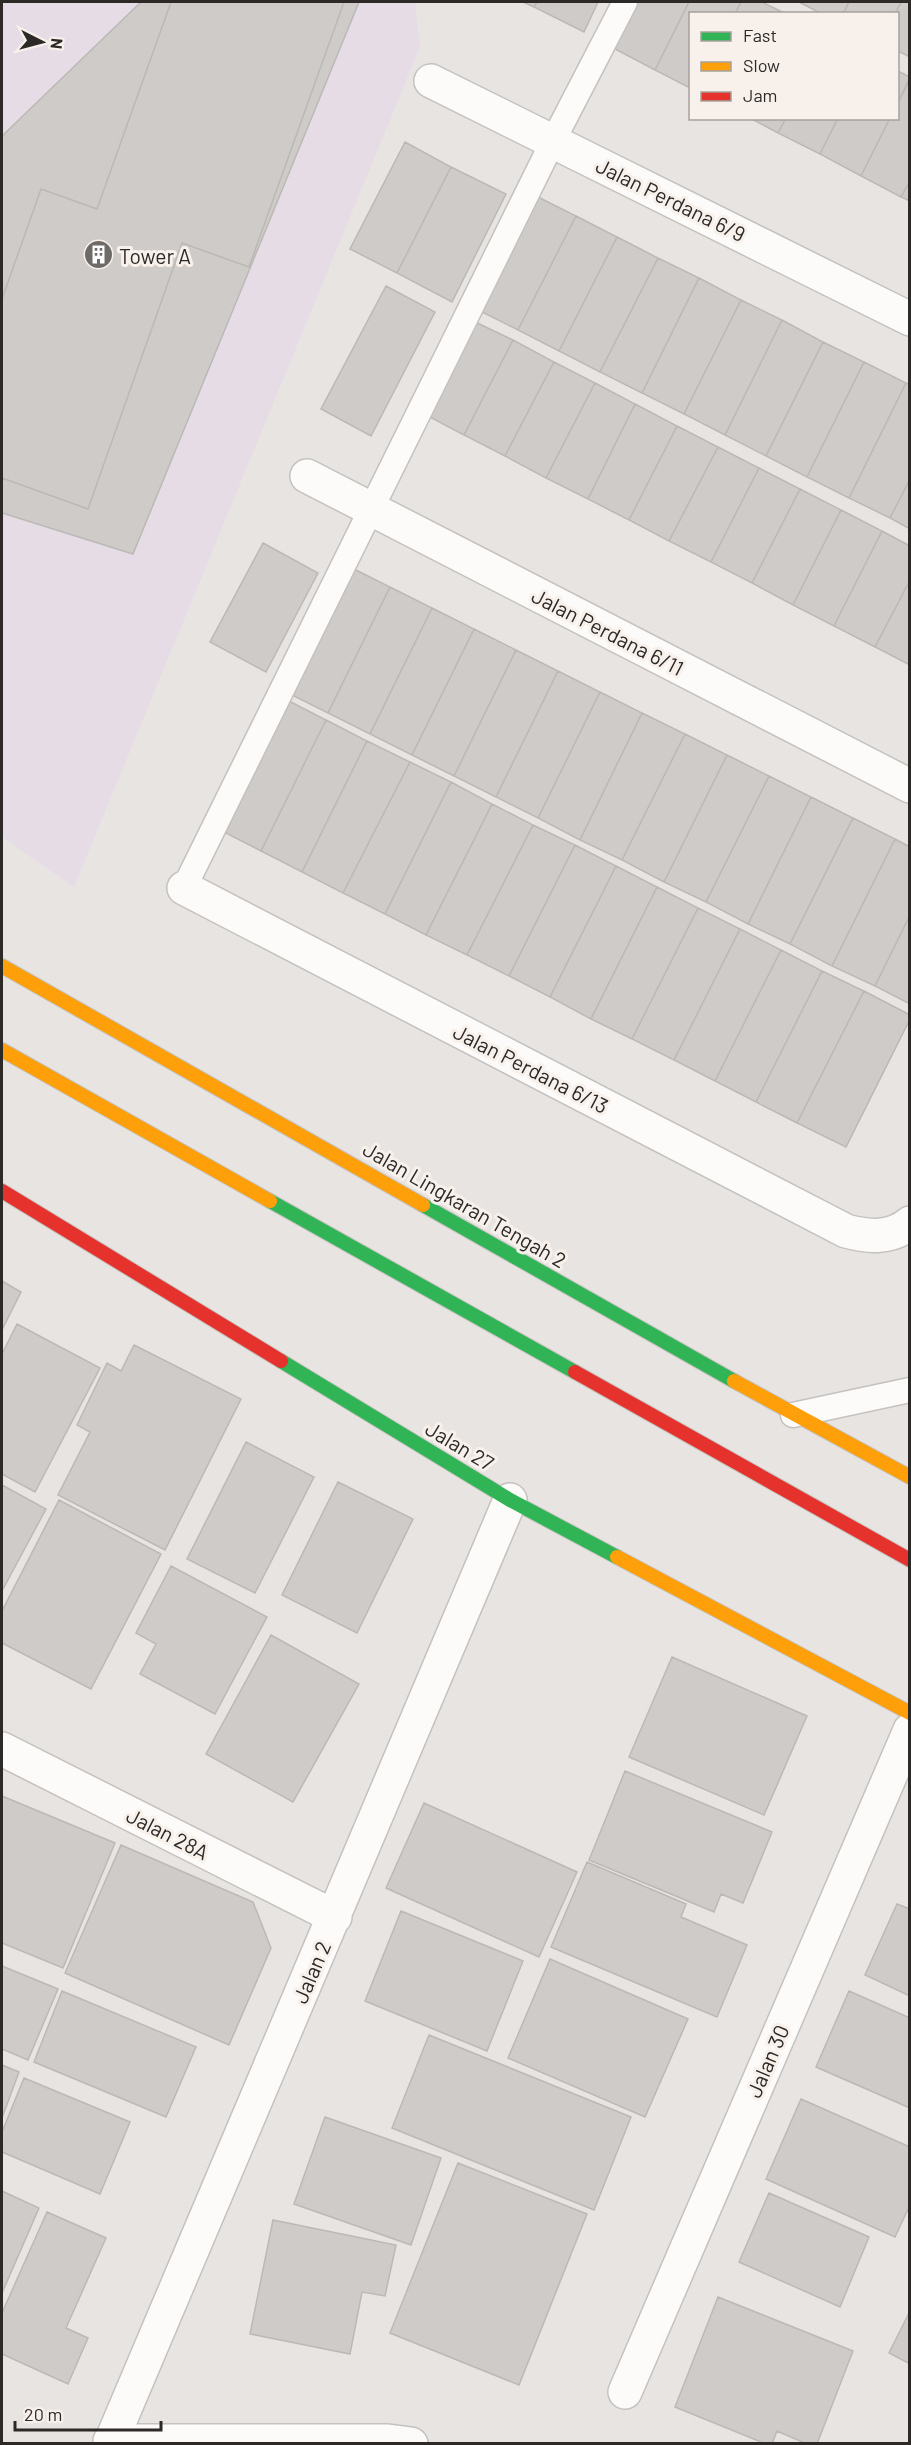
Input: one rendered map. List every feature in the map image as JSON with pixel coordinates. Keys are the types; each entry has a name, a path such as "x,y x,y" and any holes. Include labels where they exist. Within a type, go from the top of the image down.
{"main road":[{"name":"Jalan Lingkaran Tengah 2","path":"2,966 793,1414 909,1477"},
{"path":"2,1050 909,1560"},
{"name":"Jalan 27","path":"2,1191 510,1500 909,1713"}],"street":[{"name":"Jalan Perdana 6/9","path":"431,81 909,319"},
{"name":"Jalan Perdana 6/11","path":"307,476 909,786"},
{"name":"Jalan Perdana 6/13","path":"184,888 846,1231 864,1236 895,1229"},
{"name":"Jalan 2","path":"110,2443 510,1500"},
{"name":"Jalan 30","path":"625,2392 909,1730"},
{"name":"Jalan 28A","path":"2,1749 335,1917"},
{"path":"110,2443 388,2441 411,2444"}],"lane":[{"path":"184,888 553,141 625,2"},
{"path":"793,1414 909,1390"}],"shaded area":[{"path":"2,2 415,2 420,47 74,887 2,837"}],"building":[{"name":"Tower A","path":"141,2 359,2 133,554 2,513 2,136"},
{"name":"Tower A","path":"171,2 344,2 249,267 182,243 88,509 2,478 2,299 41,189 97,209"},
{"path":"523,2 537,2 534,7"},
{"path":"537,2 598,2 584,32 534,7"},
{"path":"637,2 689,2 655,70 613,48"},
{"path":"689,2 741,2 736,12 689,12 689,87 655,70"},
{"path":"741,2 762,2 782,12 736,12"},
{"path":"799,2 849,2 844,12 818,12"},
{"path":"849,2 901,2 896,12 844,12"},
{"path":"901,2 910,2 910,57 899,52 899,12 896,12"},
{"path":"899,72 910,77 899,101"},
{"path":"910,79 910,181 901,197 861,176 889,120 899,120 899,101"},
{"path":"754,120 785,120 778,133"},
{"path":"785,120 837,120 820,154 778,133"},
{"path":"837,120 889,120 861,176 820,154"},
{"path":"405,142 451,167 397,273 350,249"},
{"path":"451,167 506,194 452,302 397,273"},
{"path":"910,181 910,201 901,197"},
{"path":"534,195 576,216 518,330 476,309"},
{"path":"576,216 617,237 559,351 518,330"},
{"path":"617,237 658,258 600,372 559,351"},
{"path":"658,258 699,278 642,393 600,372"},
{"path":"699,278 741,300 684,414 642,393"},
{"path":"386,286 435,312 371,436 321,409"},
{"path":"741,300 782,320 725,435 684,414"},
{"path":"471,320 513,340 464,435 424,414"},
{"path":"782,320 823,342 766,456 725,435"},
{"path":"513,340 554,362 505,456 464,435"},
{"path":"823,342 864,362 807,477 766,456"},
{"path":"554,362 595,383 546,478 505,456"},
{"path":"864,362 906,383 849,498 807,477"},
{"path":"595,383 635,404 588,499 546,478"},
{"path":"906,383 910,385 910,479 890,518 849,498"},
{"path":"635,404 677,426 629,520 588,499"},
{"path":"677,426 718,447 669,541 629,520"},
{"path":"718,447 759,468 711,562 669,541"},
{"path":"759,468 800,489 752,583 711,562"},
{"path":"910,479 910,529 890,518"},
{"path":"800,489 841,510 793,605 752,583"},
{"path":"841,510 882,531 834,626 793,605"},
{"path":"882,531 910,546 910,580 875,647 834,626"},
{"path":"263,543 318,573 266,672 210,642"},
{"path":"348,566 390,587 328,713 286,692"},
{"path":"910,580 910,665 875,647"},
{"path":"390,587 432,608 370,734 328,713"},
{"path":"432,608 474,629 412,755 370,734"},
{"path":"474,629 516,650 454,776 412,755"},
{"path":"516,650 558,671 496,797 454,776"},
{"path":"558,671 600,692 538,818 496,797"},
{"path":"600,692 642,713 580,840 538,818"},
{"path":"285,699 326,720 261,851 220,830"},
{"path":"642,713 685,734 622,860 580,840"},
{"path":"326,720 367,741 302,872 261,851"},
{"path":"685,734 727,755 664,882 622,860"},
{"path":"367,741 410,762 343,893 302,872"},
{"path":"727,755 769,776 706,902 664,882"},
{"path":"410,762 451,782 385,914 343,893"},
{"path":"769,776 811,797 748,924 706,902"},
{"path":"451,782 492,804 426,935 385,914"},
{"path":"811,797 853,818 790,944 748,924"},
{"path":"492,804 533,825 467,955 426,935"},
{"path":"853,818 895,839 832,966 790,944"},
{"path":"533,825 575,845 509,976 467,955"},
{"path":"895,839 910,847 910,915 875,986 832,966"},
{"path":"575,845 616,866 550,997 509,976"},
{"path":"616,866 657,887 591,1019 550,997"},
{"path":"657,887 698,908 632,1039 591,1019"},
{"path":"698,908 740,929 674,1060 632,1039"},
{"path":"910,915 910,1004 875,986"},
{"path":"740,929 781,950 715,1081 674,1060"},
{"path":"781,950 822,971 756,1102 715,1081"},
{"path":"822,971 864,991 797,1123 756,1102"},
{"path":"864,991 910,1015 910,1019 846,1147 797,1123"},
{"path":"2,1281 21,1292 2,1330"},
{"path":"17,1324 100,1368 35,1492 2,1474 2,1354"},
{"path":"134,1345 241,1399 165,1550 58,1495 90,1432 77,1425 107,1363 121,1371"},
{"path":"246,1442 314,1477 255,1593 187,1559"},
{"path":"338,1482 413,1519 357,1633 282,1595"},
{"path":"2,1485 46,1509 2,1591"},
{"path":"59,1500 161,1554 91,1689 2,1643 2,1611"},
{"path":"171,1566 267,1617 215,1714 140,1674 156,1644 136,1633"},
{"path":"271,1635 359,1684 293,1802 206,1754"},
{"path":"672,1657 807,1716 764,1815 629,1757"},
{"path":"625,1771 772,1832 743,1903 721,1894 714,1912 589,1860"},
{"path":"2,1796 115,1843 63,1968 2,1943"},
{"path":"424,1803 577,1872 539,1957 386,1888"},
{"path":"121,1845 253,1902 271,1948 229,2045 65,1973"},
{"path":"587,1862 686,1904 681,1917 747,1945 717,2017 551,1947"},
{"path":"897,1904 910,1909 910,1996 865,1975"},
{"path":"401,1911 523,1961 487,2051 365,2001"},
{"path":"550,1959 688,2019 645,2117 508,2058"},
{"path":"2,1966 58,1989 28,2060 2,2049"},
{"path":"62,1991 196,2047 166,2117 34,2062"},
{"path":"849,1991 910,2018 910,2108 816,2067"},
{"path":"429,2035 631,2117 594,2210 392,2128"},
{"path":"2,2065 19,2072 2,2118"},
{"path":"24,2078 130,2122 100,2194 2,2152 2,2132"},
{"path":"801,2099 910,2147 910,2205 895,2237 766,2179"},
{"path":"325,2117 441,2158 411,2245 294,2204"},
{"path":"458,2163 587,2214 519,2385 390,2333"},
{"path":"2,2191 39,2208 2,2293"},
{"path":"769,2193 869,2237 840,2307 739,2262"},
{"path":"47,2212 106,2238 66,2328 88,2338 68,2384 2,2354 2,2313"},
{"path":"273,2220 396,2245 385,2296 362,2292 350,2354 250,2334"},
{"path":"718,2297 853,2351 817,2444 807,2444 777,2431 772,2444 766,2444 675,2407"},
{"path":"910,2311 910,2364 889,2353"}],"traffic: fast":[{"path":"270,1201 575,1372"},
{"path":"423,1205 734,1381"},
{"path":"281,1361 510,1500 617,1557"}],"traffic: slow":[{"path":"2,966 423,1205"},
{"path":"2,1050 270,1201"},
{"path":"734,1381 910,1477"},
{"path":"617,1557 910,1713"}],"traffic: jam":[{"path":"2,1191 281,1361"},
{"path":"575,1372 910,1560"}],"place":[{"name":"Tower A","path":"98,255"}]}
